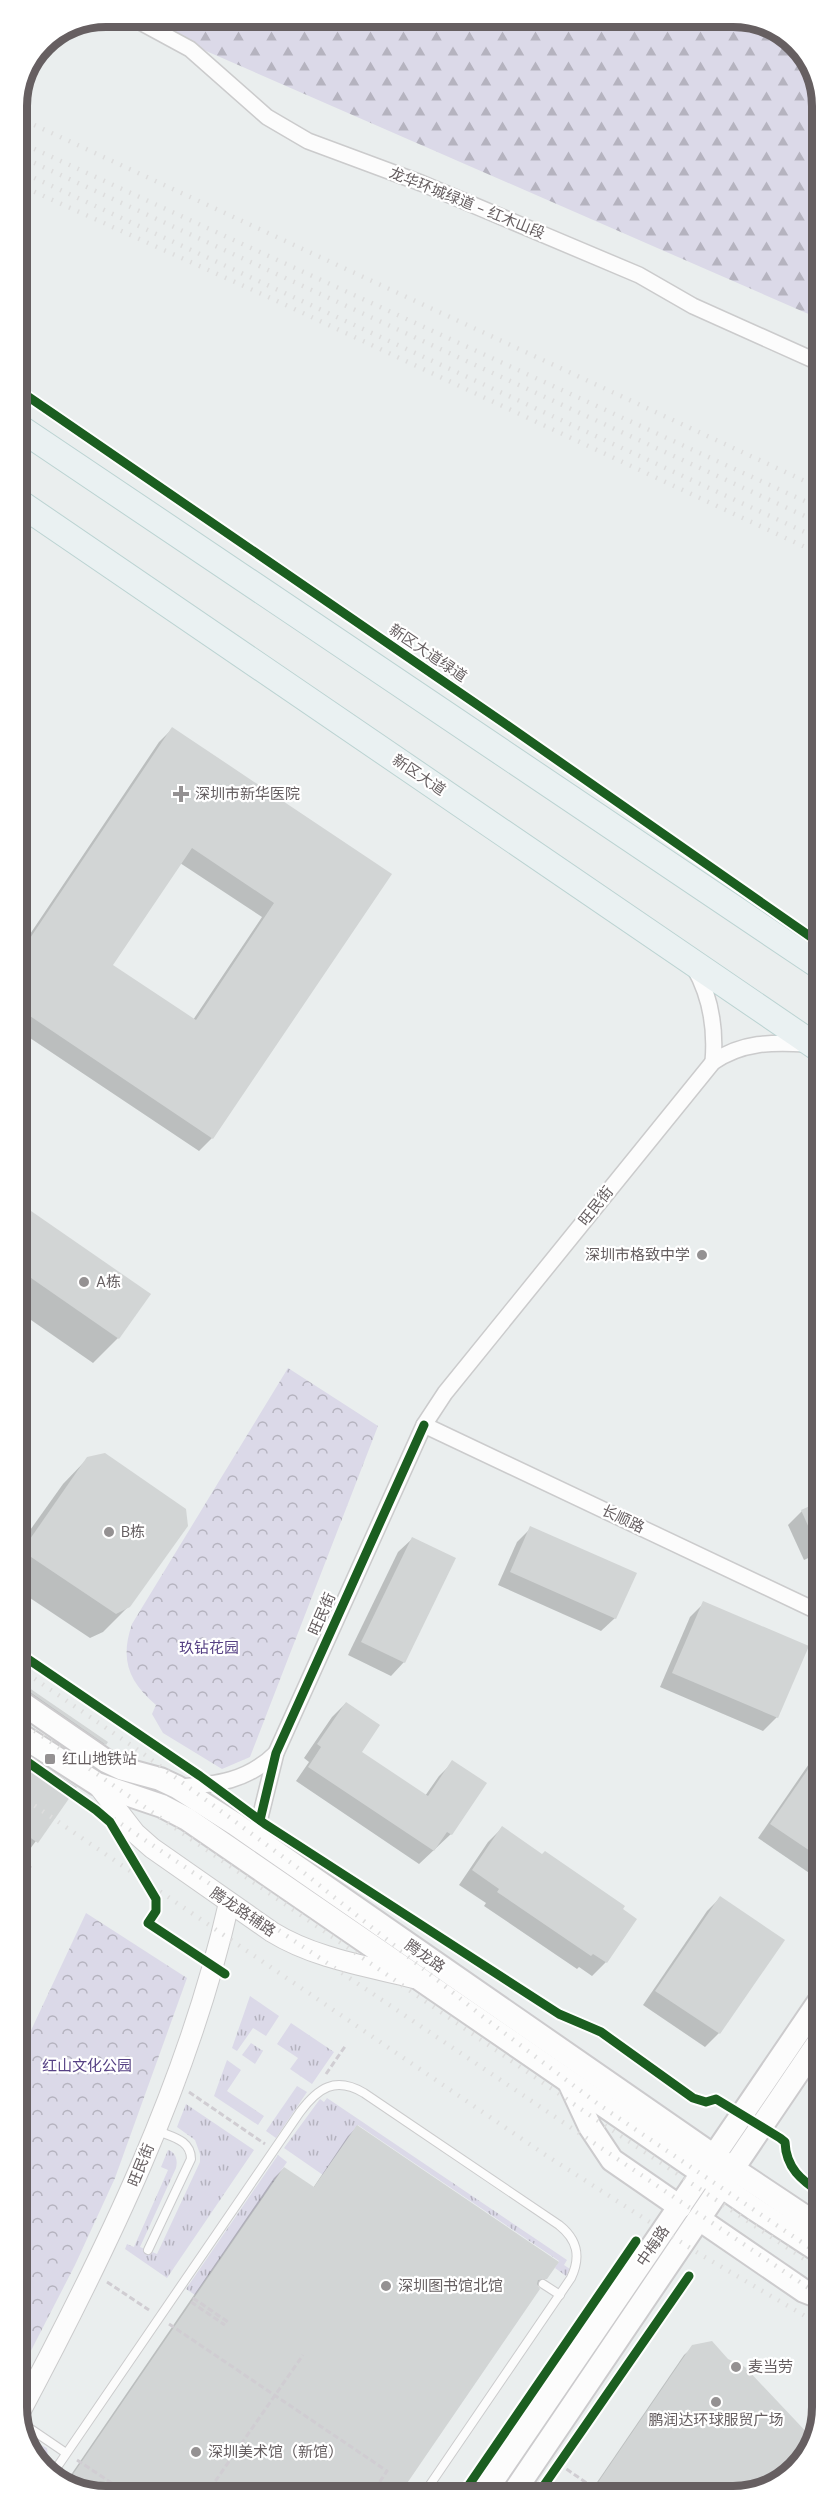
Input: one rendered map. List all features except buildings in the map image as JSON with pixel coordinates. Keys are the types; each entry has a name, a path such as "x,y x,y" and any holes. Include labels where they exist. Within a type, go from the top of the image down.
{"main road":[{"path":"27,433 812,961"},
{"name":"新区大道","path":"27,508 812,1044"},
{"name":"腾龙路","path":"27,1707 106,1761 177,1787 255,1838 727,2178 812,2245"},
{"name":"腾龙路","path":"27,1739 97,1784 162,1806 187,1819 568,2081 708,2165"},
{"name":"中梅路","path":"489,2486 812,2012"},
{"name":"中梅路","path":"517,2486 812,2052"},
{"path":"568,2081 590,2127 612,2160 680,2207"},
{"name":"腾龙路","path":"727,2178 812,2223"},
{"path":"699,2219 804,2291 812,2294"}],"street":[{"name":"龙华环城绿道 - 红木山段","path":"151,27 190,49 267,117 308,141 421,183 639,275 693,306 812,359"},
{"path":"690,960 702,980 713,1021 713,1062 748,1045 785,1043 812,1046"},
{"name":"旺民街","path":"255,1838 276,1753 424,1425 446,1393 713,1062"},
{"name":"长顺路","path":"424,1425 812,1608"},
{"path":"177,1787 249,1775 263,1766 276,1753"},
{"name":"腾龙路辅路","path":"97,1784 135,1833 152,1848 290,1943 312,1952 424,1981"},
{"name":"旺民街","path":"27,2400 85,2287 155,2130 214,1967 229,1903"}],"lane":[{"path":"56,2468 306,2103 326,2087 347,2085 364,2092 566,2231 577,2248 578,2258 571,2278 429,2486"},
{"path":"148,2250 190,2159 190,2150 186,2144 155,2130"},
{"path":"543,2284 560,2295"},
{"path":"30,2428 66,2453"}],"path":[{"path":"27,1865 31,1868"},
{"path":"326,2087 325,2076 346,2045"},
{"path":"187,2091 274,2150"},
{"path":"105,2281 387,2471 377,2486"},
{"path":"192,2300 226,2323"},
{"path":"213,2486 303,2355"},
{"path":"66,2453 116,2486"},
{"path":"559,2464 591,2486"}],"green space":[{"path":"151,27 739,27 764,33 781,43 799,62 811,95 812,316"},
{"name":"玖钻花园","path":"288,1368 378,1426 250,1757 222,1769 163,1733 152,1714 156,1705 139,1687 129,1669 128,1637 132,1624"},
{"name":"红山文化公园","path":"86,1913 187,1978 115,2178 75,2265 27,2358 27,2039"},
{"path":"250,1996 279,2016 266,2036 253,2028 237,2051 232,2048"},
{"path":"291,2023 334,2052 312,2084 290,2069 298,2058 277,2044"},
{"path":"251,2043 263,2051 255,2064 242,2055"},
{"path":"227,2060 241,2070 227,2091 264,2116 258,2125 214,2096"},
{"path":"297,2086 307,2092 276,2138 266,2131"},
{"path":"327,2098 567,2260 564,2265 570,2269 566,2276 555,2268 559,2261 358,2125 323,2175 284,2148 320,2099 324,2102"},
{"path":"186,2104 254,2150 167,2278 125,2249 127,2244 134,2247 168,2170 161,2167 168,2150 176,2157 176,2168 140,2247 157,2254 200,2162 195,2140 177,2127"},
{"path":"278,2155 287,2162 195,2295 186,2289"},
{"path":"36,2444 47,2448 49,2461"}],"railway":[{"path":"27,122 812,484"},
{"path":"27,146 812,504"},
{"path":"27,160 812,519"},
{"path":"27,175 812,535"},
{"path":"27,188 275,300 812,550"},
{"path":"27,1674 141,1752 298,1868 482,2016 598,2104 812,2249"},
{"path":"27,1726 591,2116 812,2264"},
{"path":"27,1760 812,2290"},
{"path":"27,1800 544,2154 698,2253 812,2320"}],"cycle path":[{"name":"新区大道绿道","path":"27,396 812,938"},
{"path":"260,1820 276,1753 424,1425"},
{"path":"27,1658 200,1776 265,1824 559,2014 601,2032 693,2098 706,2102 716,2099 780,2138 785,2142 788,2159 792,2166 812,2187"},
{"path":"27,1762 110,1822 156,1899 156,1911 148,1923 225,1974"},
{"path":"468,2486 636,2241"},
{"path":"544,2486 689,2276"}],"place":[{"name":"深圳市新华医院","path":"181,794"},
{"name":"深圳市格致中学","path":"702,1255"},
{"name":"A栋","path":"84,1282"},
{"name":"B栋","path":"109,1532"},
{"name":"红山地铁站","path":"50,1759"},
{"name":"深圳图书馆北馆","path":"386,2286"},
{"name":"麦当劳","path":"736,2367"},
{"name":"鹏润达环球服贸广场","path":"716,2402"},
{"name":"深圳美术馆（新馆）","path":"196,2452"}]}
